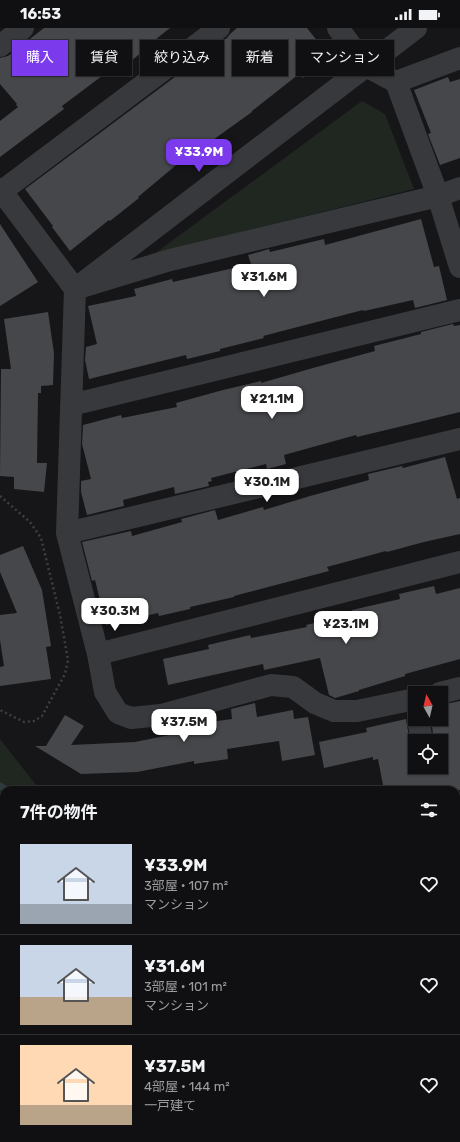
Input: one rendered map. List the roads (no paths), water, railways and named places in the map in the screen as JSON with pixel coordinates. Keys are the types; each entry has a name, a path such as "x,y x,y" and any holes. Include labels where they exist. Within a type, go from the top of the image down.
{"street":[{"path":"0,46 23,28"},
{"path":"219,28 1,190 75,289 67,533 98,654 105,692 118,713 131,718 161,715 271,686 293,687 315,703 334,711 357,711 408,707"},
{"path":"338,28 347,40"},
{"path":"394,45 416,28"},
{"path":"396,82 460,58"},
{"path":"75,289 353,76"},
{"path":"385,76 396,82 438,196 460,267"},
{"path":"75,289 170,260 438,196 460,188"},
{"path":"71,405 460,310"},
{"path":"67,533 460,439"},
{"path":"98,654 460,562"},
{"path":"448,691 460,688"}]}
